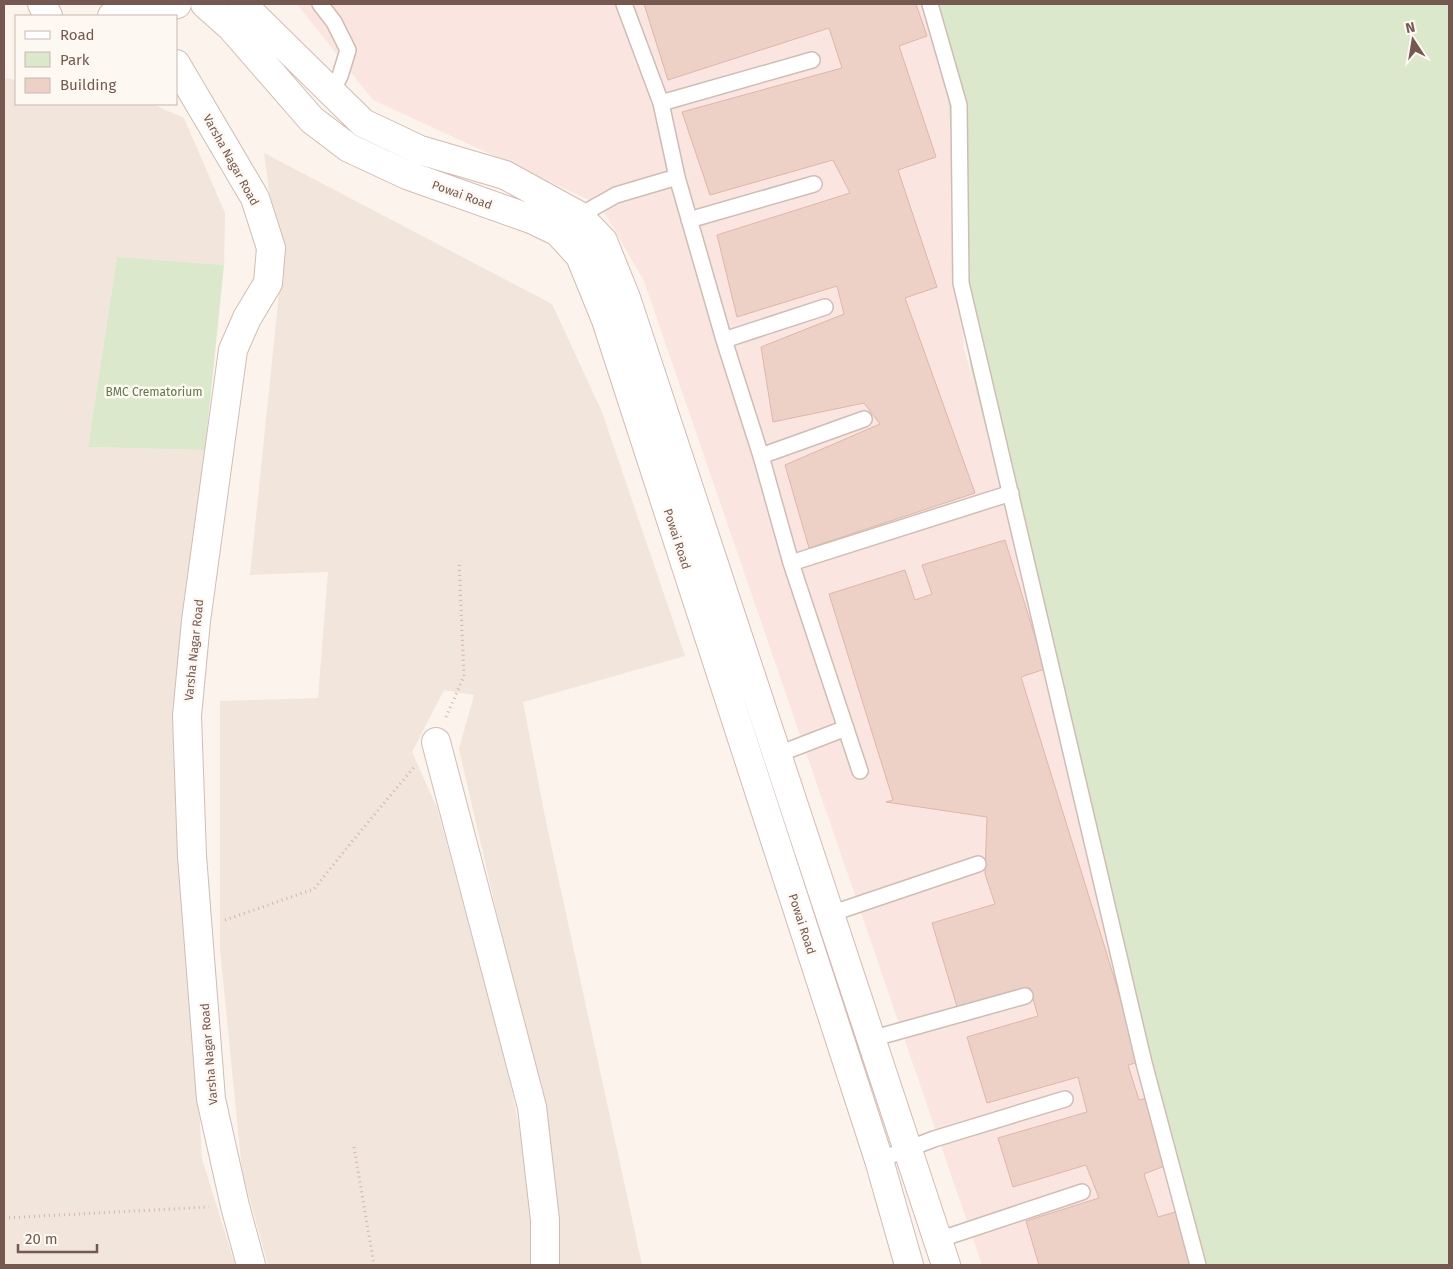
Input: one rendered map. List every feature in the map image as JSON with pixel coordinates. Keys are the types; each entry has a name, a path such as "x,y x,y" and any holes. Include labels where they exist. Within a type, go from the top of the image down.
{"main road":[{"path":"117,15 177,4"},
{"name":"Powai Road","path":"205,4 231,26 312,120 349,148 406,174 531,219 568,224"},
{"name":"Powai Road","path":"242,4 363,123 420,150 504,175 568,224 603,241 626,298 942,1253"},
{"name":"Varsha Nagar Road","path":"178,67 255,198 272,248 268,283 247,318 234,350 196,621 187,716 192,856 211,1099 235,1206 251,1265"},
{"name":"Powai Road","path":"568,224 606,320 879,1160 909,1265"},
{"path":"648,452 674,442"},
{"path":"436,742 532,1107 545,1220 545,1265"}],"lane":[{"path":"320,4 334,22 348,50 340,76 332,92"},
{"path":"624,4 661,103 677,177 724,340 761,456 791,563 860,771"},
{"path":"930,4 959,105 961,284 1144,1062 1198,1265"},
{"path":"661,103 812,60"},
{"path":"568,224 616,196 677,177"},
{"path":"689,220 814,184"},
{"path":"724,340 825,307"},
{"path":"761,456 864,419"},
{"path":"791,563 1011,493"},
{"path":"750,763 777,756 846,728"},
{"path":"830,914 978,864"},
{"path":"871,1039 1025,996"},
{"path":"879,1160 934,1139 1065,1099"},
{"path":"942,1253 1082,1192"}],"path":[{"path":"198,929 314,889 436,742 464,676 459,561"},
{"path":"354,1147 374,1265"},
{"path":"4,1218 235,1206"}],"shaded area":[{"path":"297,4 942,4 964,349 1228,1265 982,1265 644,281 600,205 373,100"},
{"path":"4,78 15,80 15,105 154,105 184,118 225,213 224,265 117,257 88,447 205,450 176,710 202,1159 235,1265 4,1265"},
{"path":"264,153 552,304 602,412 685,656 523,702 544,812 642,1265 557,1265 543,1113 459,749 474,695 444,690 412,752 437,808 507,1066 535,1209 533,1265 268,1265 242,1171 220,949 220,701 318,698 328,572 250,575 281,274"}],"green space":[{"path":"940,4 1449,4 1449,1265 1196,1265 970,366"},
{"name":"BMC Crematorium","path":"117,257 224,265 205,450 88,447"}],"building":[{"path":"644,4 916,4 927,36 899,46 936,157 898,170 937,287 905,298 975,493 809,548 785,465 880,424 864,403 773,422 761,347 844,314 837,286 737,317 717,235 850,193 833,160 710,195 682,112 842,68 829,28 668,80"},
{"path":"1005,540 1045,669 1021,677 1121,1000 1124,999 1143,1061 1128,1065 1139,1100 1150,1097 1167,1165 1144,1174 1158,1217 1179,1211 1191,1265 1039,1265 1026,1221 1099,1198 1086,1165 1013,1187 998,1138 1087,1112 1078,1077 987,1103 967,1037 1038,1016 1030,988 958,1010 932,923 995,904 985,874 987,817 886,802 893,800 829,594 905,570 915,600 932,594 922,565"}]}
